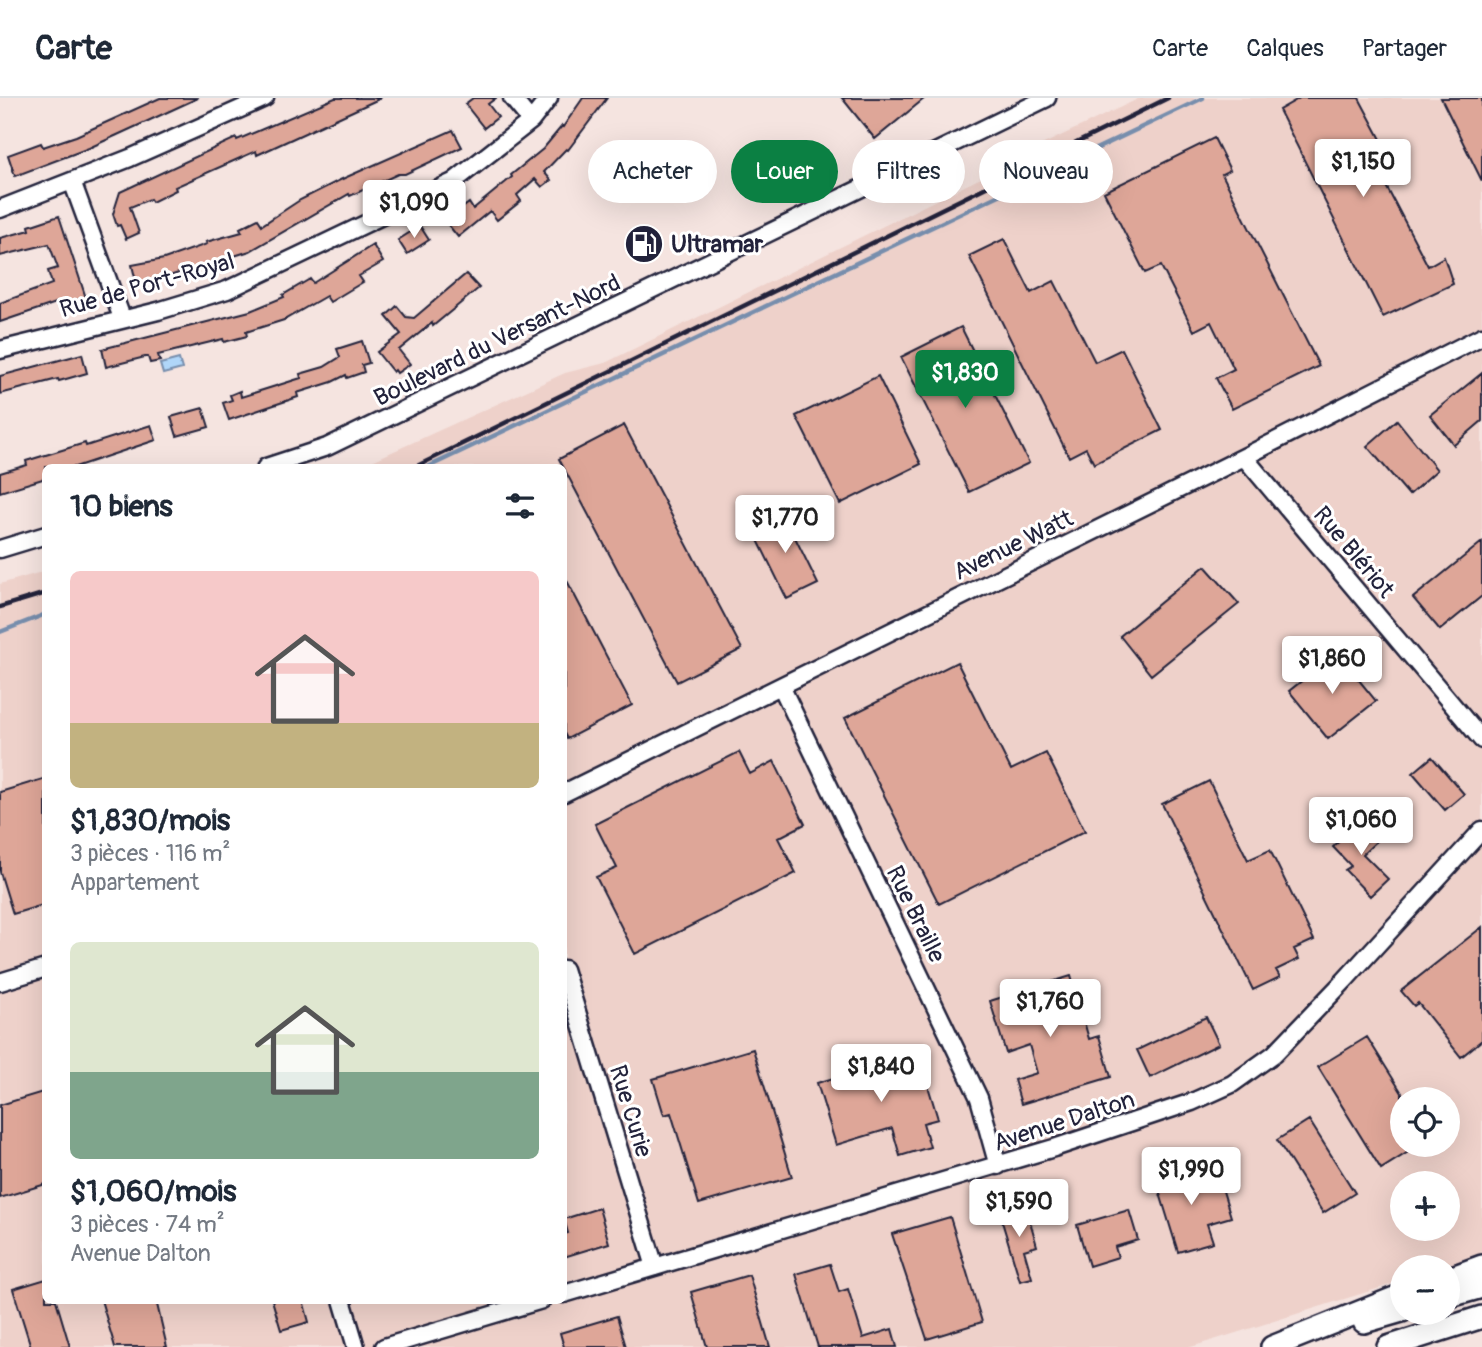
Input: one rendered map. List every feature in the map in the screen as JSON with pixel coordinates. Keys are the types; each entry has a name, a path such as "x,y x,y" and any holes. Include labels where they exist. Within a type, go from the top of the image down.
{"highway":[{"path":"1460,1274 1482,1266"},
{"path":"1460,1293 1482,1287"},
{"path":"1272,1347 1390,1300"},
{"path":"1281,1347 1390,1315"},
{"path":"1388,1347 1482,1317"},
{"path":"1396,1347 1482,1327"}],"street":[{"path":"0,209 265,98"},
{"path":"512,98 531,121"},
{"name":"Rue de Port-Royal","path":"0,350 158,311 227,290 453,183 531,121 550,98"},
{"name":"Boulevard du Versant-Nord","path":"275,464 327,447 1047,98"},
{"path":"72,181 122,318"},
{"name":"Avenue Watt","path":"567,792 1244,457 1482,336"},
{"name":"Rue Blériot","path":"1244,457 1482,740"},
{"path":"0,549 42,537"},
{"name":"Rue Braille","path":"781,686 978,1098 998,1166"},
{"name":"Avenue Dalton","path":"567,1293 998,1166 1192,1102 1232,1084 1274,1054 1345,981 1482,830"},
{"path":"0,982 42,969"},
{"name":"Rue Curie","path":"567,979 655,1267"},
{"path":"343,1304 356,1347"},
{"path":"384,1347 529,1304"}],"shaded area":[{"path":"1140,98 1482,98 1482,1254 1460,1261 1460,1255 1390,1255 1390,1285 1191,1347 0,1347 0,584 42,572 42,1304 567,1304 567,464 366,464 565,373 605,363 930,203 965,203 965,186 979,179 979,203 1113,203 1113,140 1052,140"}],"water":[{"path":"179,359 182,369 163,374 160,364"}],"building":[{"path":"160,98 198,98 89,148 15,176 8,155 41,143 43,147 76,136"},
{"path":"335,98 381,98 257,155 256,151 175,187 176,190 152,202 150,199 130,207 139,233 126,239 120,225 117,226 113,214 120,192 236,138 237,140"},
{"path":"473,98 496,98 488,104 498,117 484,128 465,104"},
{"path":"583,98 607,98 568,150 544,172 551,180 542,187 535,179 517,195 521,201 497,220 490,211 458,237 445,221 469,203 473,209 512,177 511,175 543,149 563,127"},
{"path":"842,98 925,98 875,139"},
{"path":"1300,98 1359,98 1400,175 1385,184 1428,266 1444,257 1453,284 1383,317 1279,110"},
{"path":"1441,98 1482,98 1482,181"},
{"path":"453,130 462,147 405,174 398,174 350,196 349,194 250,251 137,286 132,265 164,259 207,244 206,242 242,232 240,228 258,219 262,225 300,200 340,180"},
{"path":"1214,138 1230,170 1222,174 1319,366 1232,409 1216,378 1234,369 1211,322 1194,331 1161,266 1145,273 1110,203 1113,203 1113,188"},
{"path":"59,216 86,298 60,304 59,302 0,322 0,303 52,284 48,271 58,268 49,244 0,256 0,238 30,230 29,226"},
{"path":"420,226 429,240 407,254 398,240"},
{"path":"1004,239 1031,293 1054,281 1095,362 1122,349 1162,430 1094,464 1086,448 1069,457 969,256"},
{"path":"373,245 383,262 359,276 363,282 330,302 326,296 284,320 246,332 247,336 158,355 160,361 150,363 148,357 145,357 106,367 102,349 250,311 284,297 283,295 310,279 313,283"},
{"path":"466,274 479,288 399,350 410,364 397,373 395,370 393,372 377,352 401,334 386,316 397,306 406,317 414,318"},
{"path":"961,327 1029,463 969,492 901,357"},
{"path":"362,341 369,363 362,365 364,372 347,378 346,375 297,393 298,397 229,420 223,403 232,400 230,395 240,391 241,397 301,378 300,374 324,367 340,357 337,349"},
{"path":"82,354 87,373 0,394 0,376"},
{"path":"1482,373 1482,421 1454,445 1430,415"},
{"path":"878,376 921,464 840,504 796,416"},
{"path":"203,408 209,427 177,436 171,417"},
{"path":"1397,420 1437,470 1409,495 1367,446"},
{"path":"151,425 156,440 84,464 42,464 42,479 0,492 0,473 27,465 26,461 85,443 86,446"},
{"path":"624,425 742,649 677,682 567,474 567,464 562,464 559,459"},
{"path":"782,511 818,584 787,599 751,526"},
{"path":"1482,542 1482,596 1440,630 1413,598"},
{"path":"1205,566 1239,604 1151,675 1120,636"},
{"path":"567,581 632,705 567,739"},
{"path":"1337,653 1376,701 1328,739 1289,691"},
{"path":"957,662 1011,770 1046,753 1085,831 939,904 845,718"},
{"path":"739,752 750,774 774,761 805,824 778,838 796,873 635,954 596,877 617,868 595,824"},
{"path":"1432,757 1464,794 1445,810 1413,773"},
{"path":"42,779 42,905 13,914 0,872 0,792"},
{"path":"1209,781 1248,860 1270,850 1314,940 1294,949 1299,959 1276,970 1280,977 1253,990 1162,804"},
{"path":"1364,818 1381,837 1363,854 1388,879 1370,896 1345,870 1351,866 1333,847"},
{"path":"1482,927 1482,1040 1461,1057 1418,1003 1414,1006 1401,991"},
{"path":"1071,976 1089,1039 1099,1036 1111,1077 1021,1104 1014,1080 1037,1073 1029,1045 1006,1053 990,1001"},
{"path":"1206,1017 1219,1044 1150,1078 1137,1050"},
{"path":"1367,1037 1398,1087 1390,1087 1390,1157 1400,1157 1381,1169 1318,1067"},
{"path":"753,1049 792,1177 699,1204 671,1113 664,1115 653,1079"},
{"path":"918,1053 938,1119 923,1123 930,1147 900,1156 892,1128 836,1145 817,1083"},
{"path":"42,1092 42,1185 0,1198 0,1105"},
{"path":"1309,1120 1355,1193 1323,1213 1277,1140"},
{"path":"1190,1166 1196,1185 1219,1178 1231,1217 1207,1224 1213,1242 1178,1252 1155,1177"},
{"path":"1026,1207 1037,1246 1024,1250 1032,1278 1020,1281 1000,1215"},
{"path":"599,1208 609,1243 567,1256 567,1218"},
{"path":"1129,1210 1138,1240 1115,1247 1118,1257 1089,1266 1077,1225"},
{"path":"950,1217 982,1322 927,1339 892,1234"},
{"path":"830,1264 839,1292 848,1289 863,1338 892,1329 897,1347 818,1347 796,1274"},
{"path":"749,1275 770,1347 707,1347 691,1292"},
{"path":"42,1280 42,1304 57,1304 70,1347 31,1347 13,1289"},
{"path":"102,1304 157,1304 167,1347 115,1347"},
{"path":"273,1304 304,1304 309,1322 281,1330"},
{"path":"617,1316 626,1347 564,1347 560,1333"}],"waterway":[{"path":"434,464 1203,98"},
{"path":"0,632 42,616"}],"railway":[{"path":"421,464 1168,98"},
{"path":"0,607 42,594"}],"place":[{"name":"Ultramar","path":"644,244"}]}
